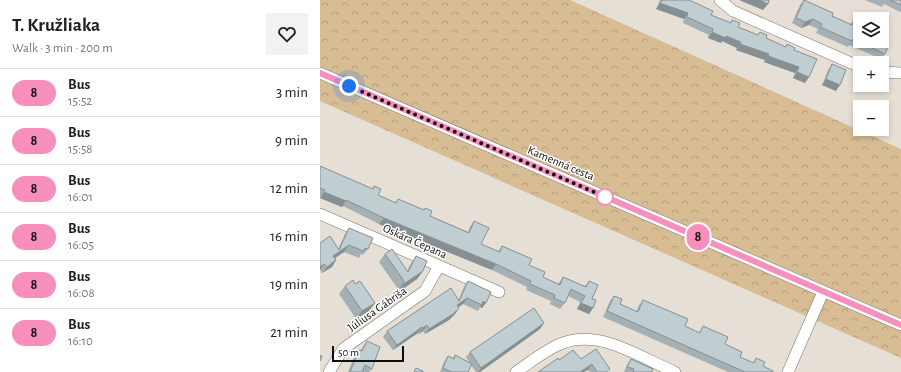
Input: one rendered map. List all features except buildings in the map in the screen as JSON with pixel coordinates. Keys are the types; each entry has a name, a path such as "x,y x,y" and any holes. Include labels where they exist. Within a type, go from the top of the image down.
{"street":[{"path":"720,0 734,11 853,64"},
{"path":"889,72 901,73"},
{"name":"Kamenná cesta","path":"320,73 901,325"},
{"name":"Oskára Čepana","path":"320,214 499,292"},
{"name":"Júliusa Gábriša","path":"329,372 343,349 425,291 439,266"},
{"path":"788,372 823,292"},
{"path":"516,372 552,348 576,340 606,342 671,371"}],"green space":[{"path":"320,0 570,0 853,127 853,136 872,136 901,149 901,358 320,101"}],"bus line":[{"name":"8","path":"320,73 901,325"}],"route":[{"path":"349,86 608,198 605,197"}]}
